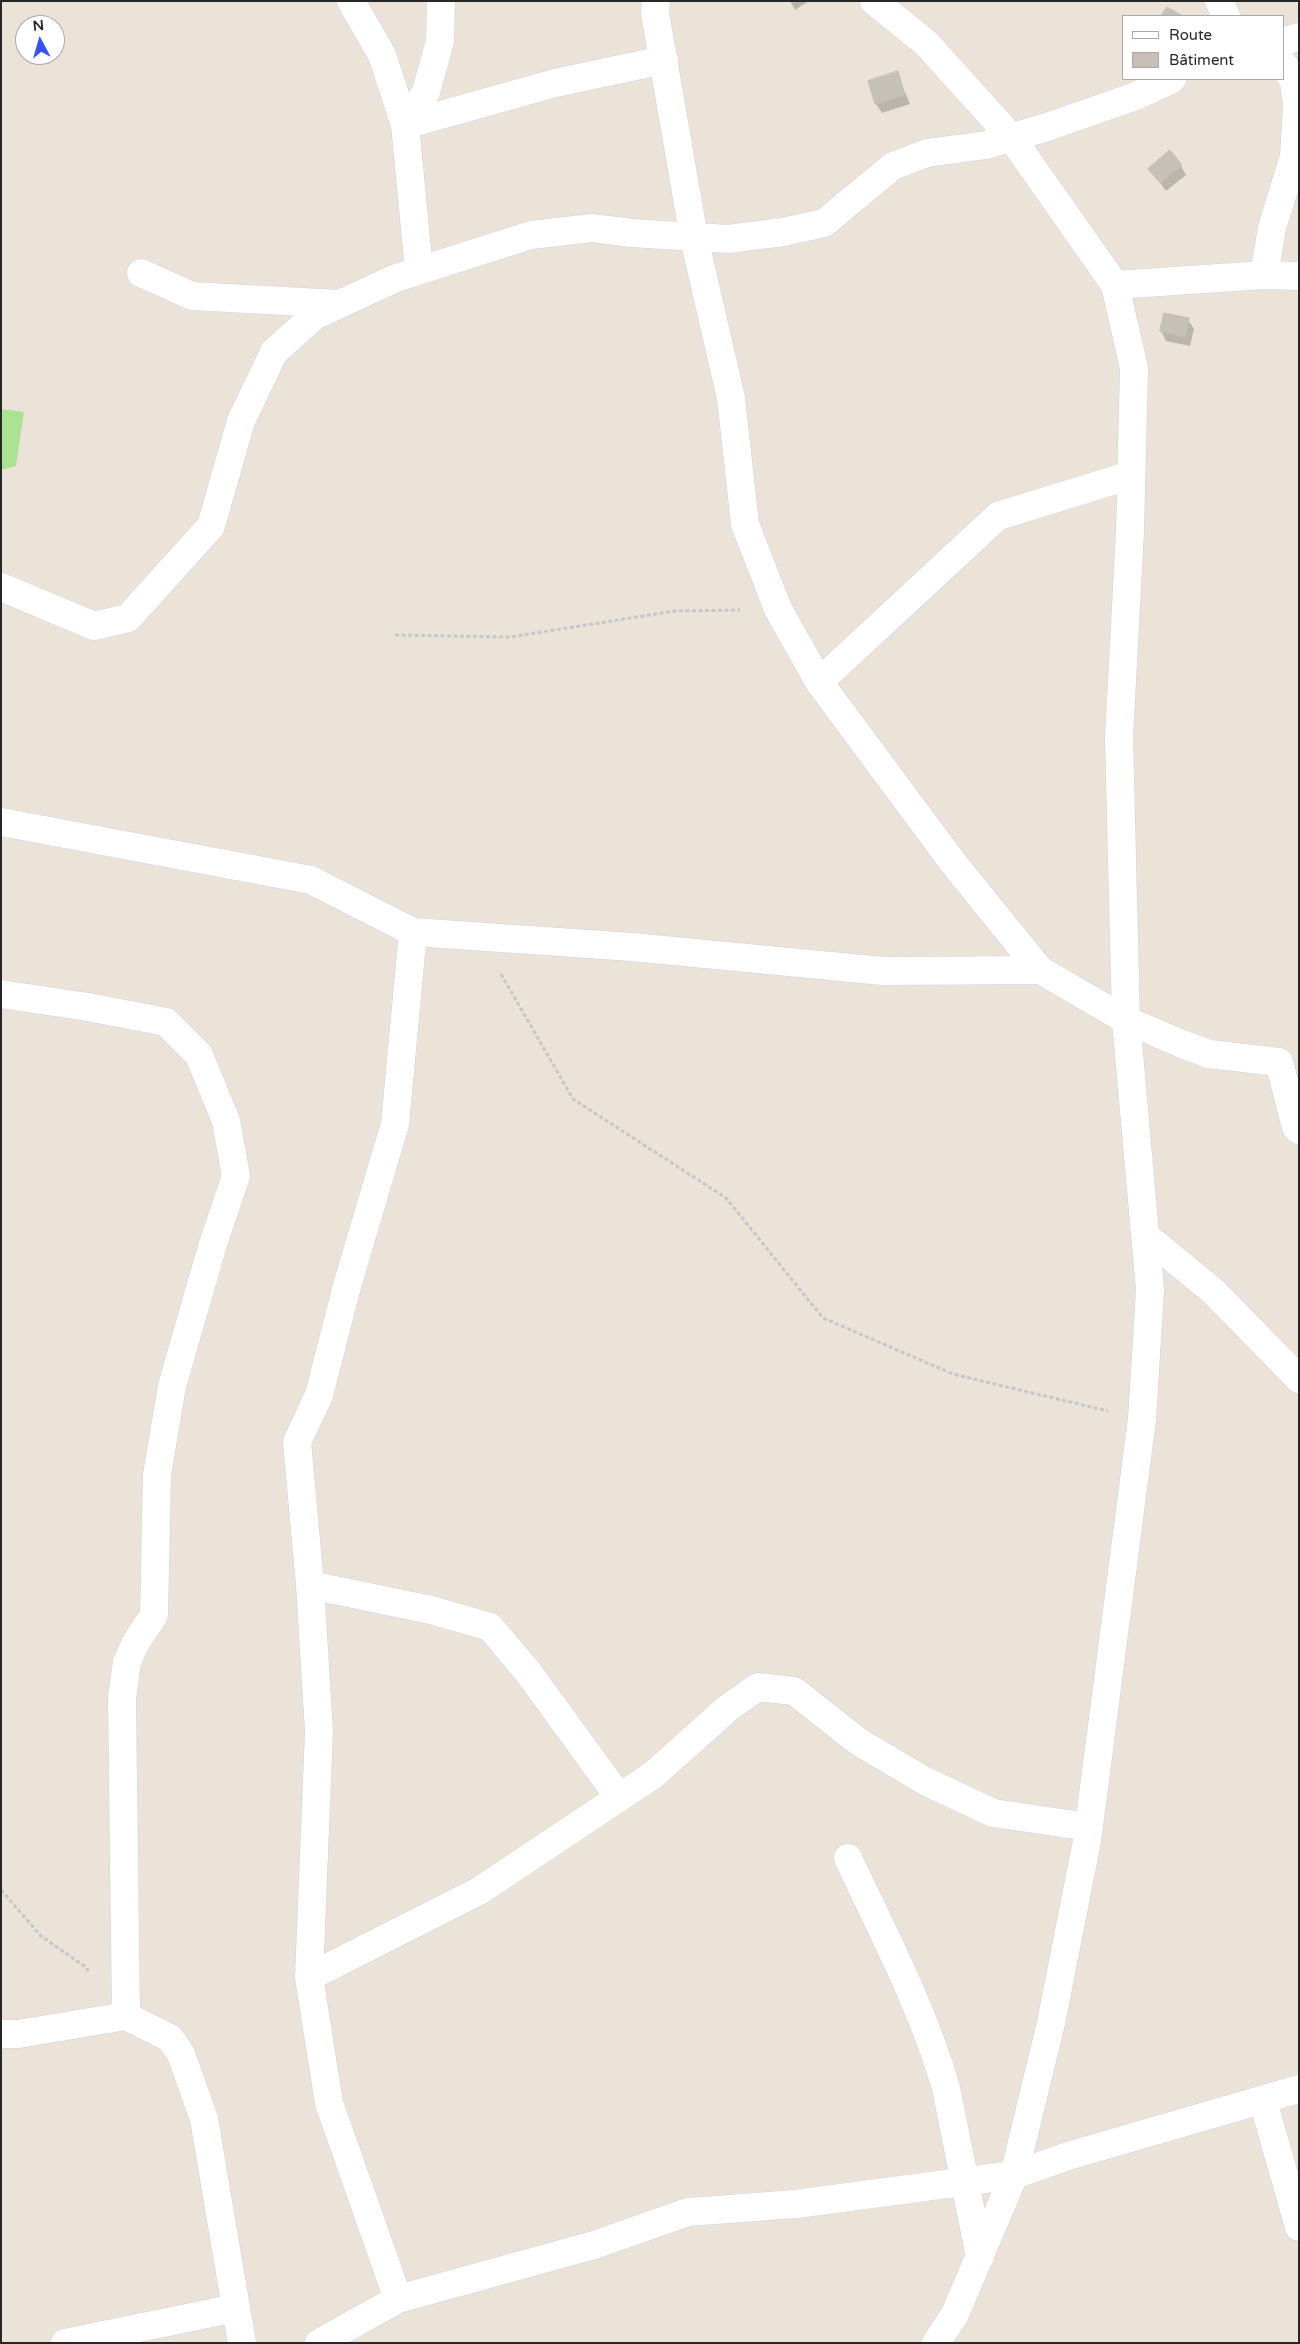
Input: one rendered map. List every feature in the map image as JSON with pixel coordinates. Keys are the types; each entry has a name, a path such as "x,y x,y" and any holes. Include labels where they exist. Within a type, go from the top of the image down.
{"street":[{"path":"351,1 382,55 405,125 419,270"},
{"path":"405,125 426,92 440,41 441,1"},
{"path":"656,1 656,13 694,238 731,398 745,524 778,609 820,682 954,864 1040,970 1126,1020 1209,1054 1289,1064 1296,1127 1299,1130"},
{"path":"874,1 926,43 1011,137 1115,285 1134,368 1130,531 1119,737 1126,1020 1150,1290 1142,1419 1089,1827 1051,2022 1014,2175 955,2314 936,2343"},
{"path":"1218,1 1225,15"},
{"path":"1285,41 1299,37"},
{"path":"405,125 555,83 664,60"},
{"path":"1264,275 1272,228 1294,157 1297,105 1294,81 1285,67"},
{"path":"1,587 94,626 128,618 211,526 241,421 274,352 314,316 396,278 531,235 592,228 694,238 728,239 783,232 824,223 893,166 926,153 986,145 1047,127 1136,96 1170,80"},
{"path":"141,273 192,296 340,304"},
{"path":"1115,285 1264,275 1299,276"},
{"path":"820,682 998,516 1131,475"},
{"path":"1,822 311,880 413,932 632,947 883,971 1040,970"},
{"path":"398,2299 330,2103 309,1977 319,1731 310,1585 296,1442 319,1395 347,1286 395,1124 413,932"},
{"path":"1,994 88,1007 166,1022 199,1055 226,1121 236,1176 213,1244 172,1386 157,1475 154,1615 136,1642 128,1662 122,1698 115,2018"},
{"path":"1146,1237 1213,1291 1299,1379"},
{"path":"310,1585 431,1610 490,1627 528,1672 619,1798"},
{"path":"309,1977 479,1891 653,1775 728,1708 758,1687 794,1691 859,1742 925,1781 994,1813 1089,1827"},
{"path":"848,1858 909,1990 938,2061 946,2088 980,2257"},
{"path":"1,2034 18,2034 115,2018 170,2038 181,2054 204,2119 242,2343"},
{"path":"319,2343 398,2299 594,2245 688,2212 796,2204 1014,2175 1068,2156 1299,2089"},
{"path":"1263,2100 1299,2227"},
{"path":"65,2343 236,2308"}],"path":[{"path":"395,634 510,637 675,611 778,609"},
{"path":"480,937 573,1099 726,1198 823,1318 953,1374 1142,1419"},
{"path":"1,1890 40,1936 87,1968 115,2018"}],"green space":[{"path":"1,409 24,412 16,466 1,470"}],"building":[{"path":"1167,7 1181,15 1162,15"},
{"path":"898,71 905,95 875,104 868,81"},
{"path":"1170,150 1182,165 1160,183 1148,169"},
{"path":"1164,313 1189,318 1185,337 1160,331"}]}
